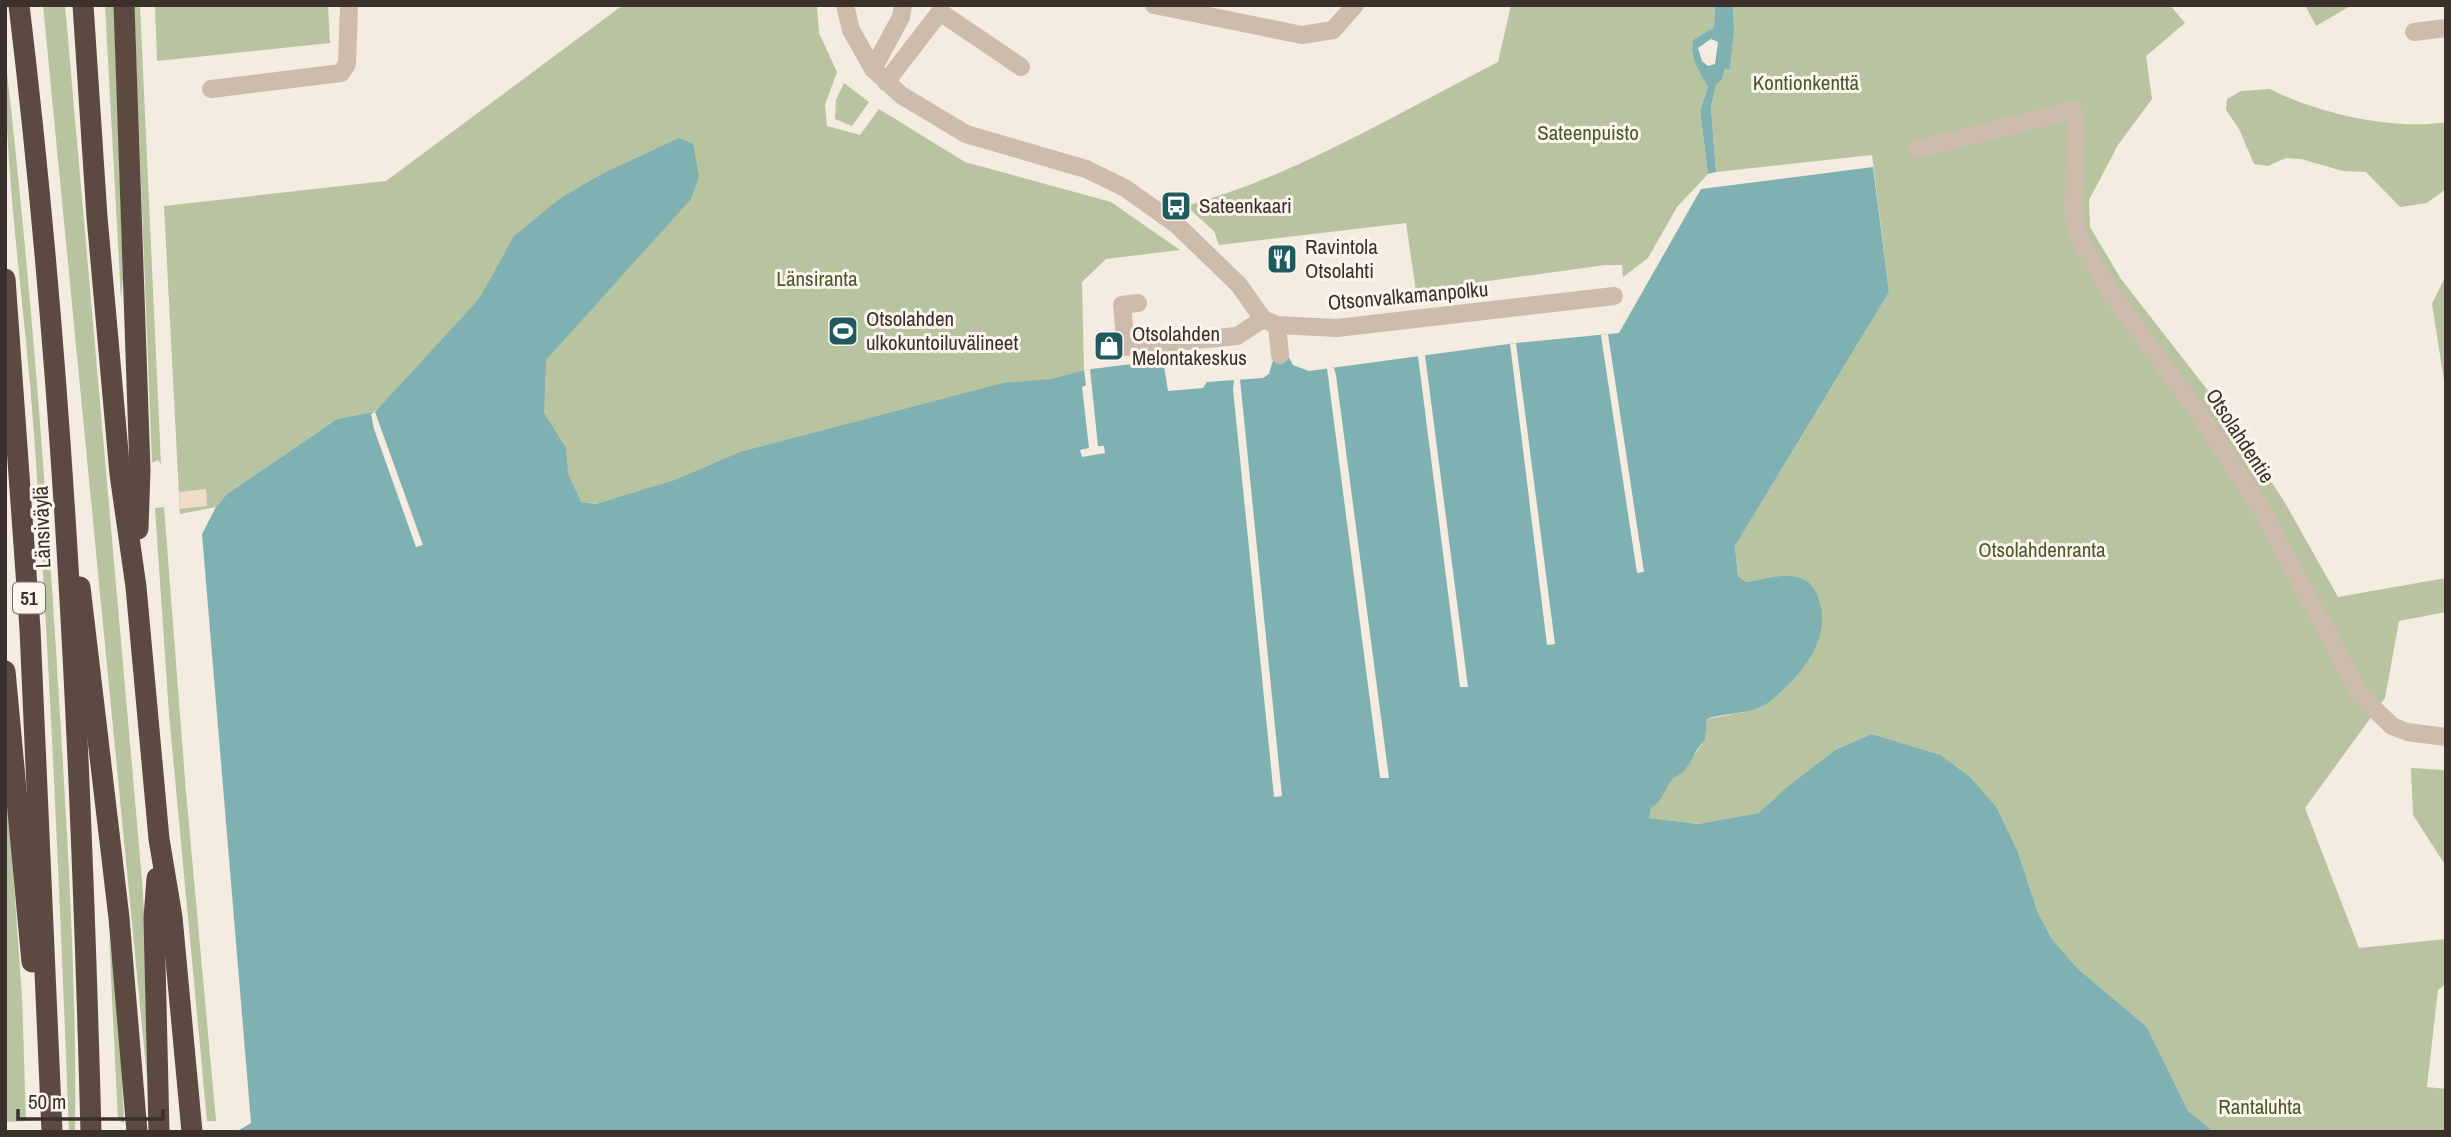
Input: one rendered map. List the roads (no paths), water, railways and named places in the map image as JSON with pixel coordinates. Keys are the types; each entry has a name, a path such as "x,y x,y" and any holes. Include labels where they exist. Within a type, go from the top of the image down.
{"highway":[{"name":"Länsiväylä","path":"19,5 45,251 65,487 85,927 91,1131"},
{"path":"83,5 97,217 119,460 136,587 159,839 172,917 192,1127"},
{"path":"124,5 140,470 136,587"},
{"name":"Länsiväylä","path":"5,279 30,616 52,1132"},
{"path":"65,487 89,648 119,918 137,1127"},
{"path":"5,671 43,1070 52,1132"},
{"path":"159,839 154,918 159,1127"}],"street":[{"path":"211,89 341,73 347,64 349,5"},
{"path":"845,5 851,30 873,69 921,109 966,134 1108,178 1156,209 1199,245 1239,285 1270,322 1280,355"},
{"path":"873,69 901,16 903,5"},
{"path":"1154,5 1301,35 1332,30 1355,5"},
{"path":"886,82 940,12 1021,67"},
{"path":"2414,32 2446,28"},
{"name":"Otsolahdentie","path":"1917,149 2073,110 2076,130 2072,204 2080,240 2111,293 2200,415 2261,509 2361,696 2392,726 2407,732 2446,737"},
{"name":"Otsonvalkamanpolku","path":"1270,322 1337,328 1614,296"},
{"path":"1138,303 1122,305 1126,347 1237,336 1270,322"}],"water":[{"path":"1715,5 1733,5 1734,32 1730,69 1725,69 1722,80 1716,84 1711,107 1716,172 1708,174 1700,111 1708,87 1696,65 1692,47 1693,40 1714,27","holes":["1711,39 1718,42 1715,64 1708,66 1702,61 1698,48"]},
{"path":"679,138 693,144 699,176 691,199 546,360 544,413 566,448 568,474 581,502 596,504 675,480 740,452 1003,383 1051,379 1084,370 1163,360 1168,391 1203,388 1207,382 1263,378 1269,374 1273,360 1287,354 1293,365 1309,371 1516,343 1619,333 1701,189 1873,167 1889,292 1735,546 1738,576 1746,582 1787,576 1803,579 1811,585 1818,597 1822,613 1818,642 1802,669 1769,702 1755,709 1707,719 1705,740 1687,767 1672,779 1651,808 1649,818 1698,824 1759,813 1787,787 1835,750 1871,734 1940,755 1970,777 1997,808 2018,852 2038,913 2052,939 2077,968 2147,1027 2188,1111 2214,1132 236,1132 251,1123 202,534 216,507 227,494 337,419 375,412 479,299 514,236 562,197 604,173"}],"place":[{"name":"Sateenkaari","path":"1176,206"},
{"name":"Ravintola Otsolahti","path":"1282,259"},
{"name":"Otsolahden ulkokuntoiluvälineet","path":"843,331"},
{"name":"Otsolahden Melontakeskus","path":"1109,346"}],"park label":[{"name":"Kontionkenttä","path":"1806,83"},
{"name":"Sateenpuisto","path":"1588,133"},
{"name":"Länsiranta","path":"817,279"},
{"name":"Otsolahdenranta","path":"2042,550"},
{"name":"Rantaluhta","path":"2260,1107"}]}
